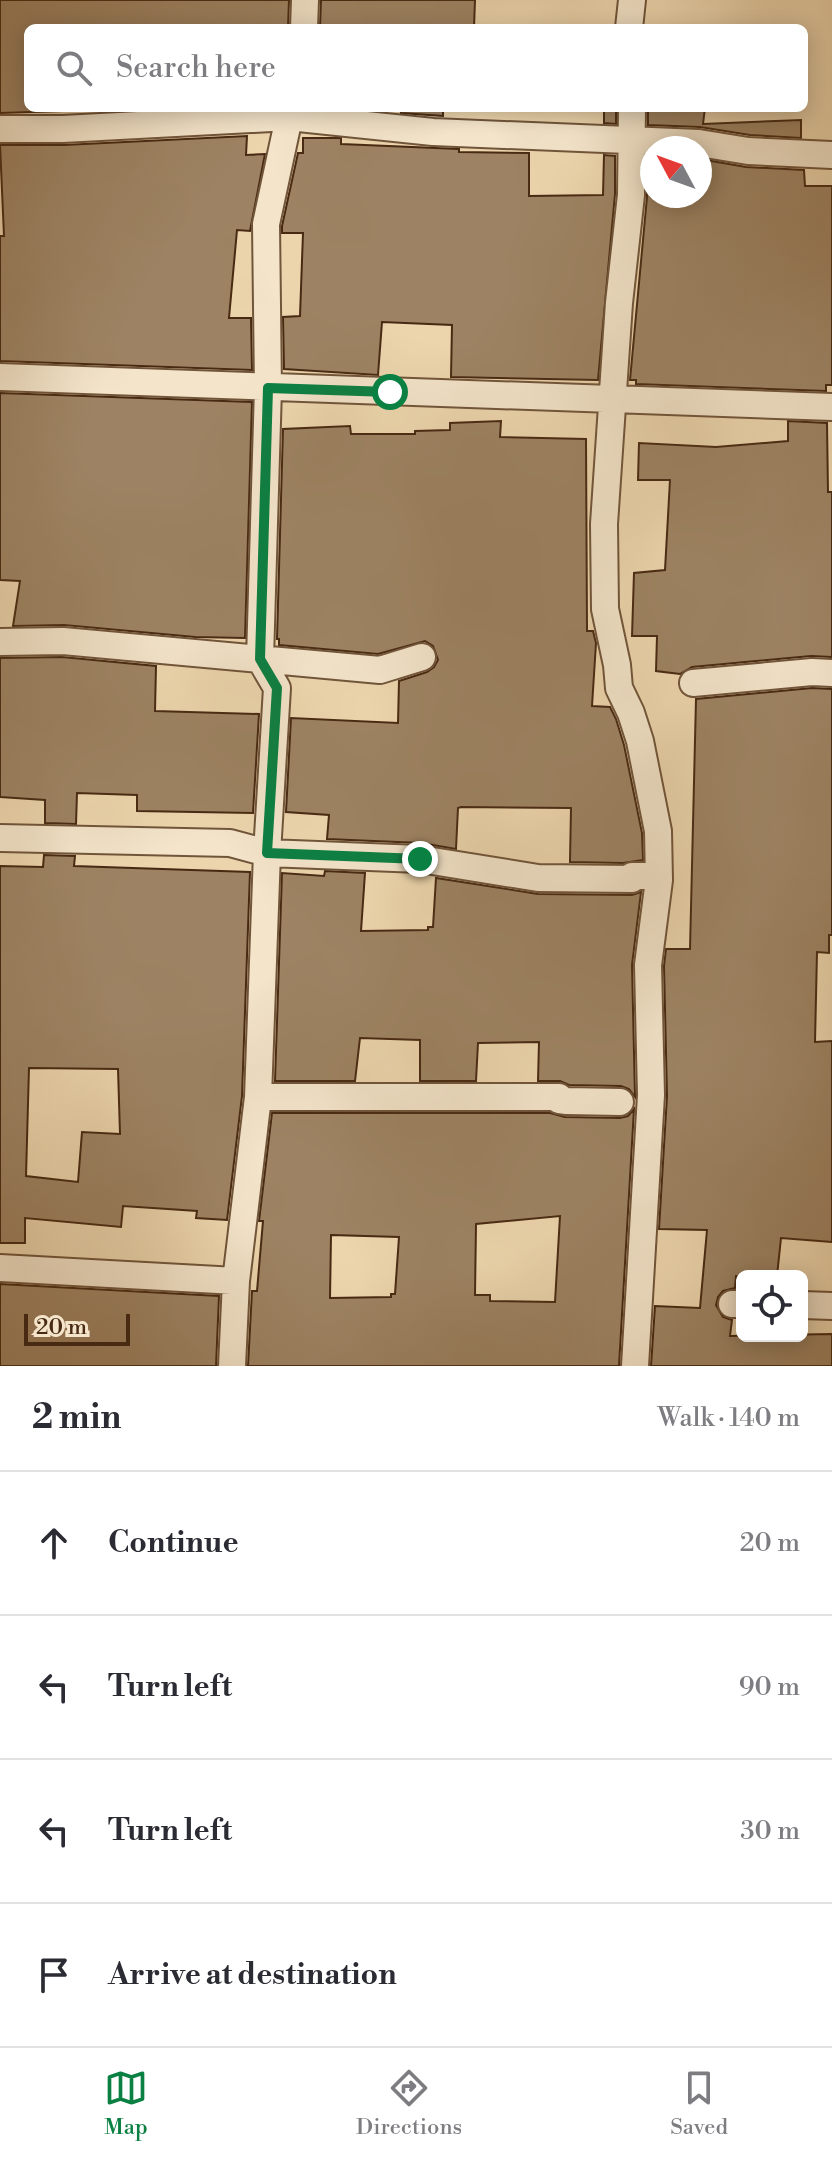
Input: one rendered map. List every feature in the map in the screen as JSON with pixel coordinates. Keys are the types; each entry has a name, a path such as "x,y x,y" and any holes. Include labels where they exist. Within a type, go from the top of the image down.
{"street":[{"path":"304,24 305,0"},
{"path":"629,24 632,0"},
{"path":"232,1366 236,1281 258,1097 277,688 260,659 268,388 266,224 290,112"},
{"path":"0,129 63,129 290,112 433,132 699,143 748,151 832,155"},
{"path":"632,112 631,195 604,524 605,609 619,688 640,741 658,831 659,880 648,965 651,1095 635,1366"},
{"path":"0,377 832,407"},
{"path":"0,642 63,641 380,670 422,657"},
{"path":"693,683 812,672 832,673"},
{"path":"0,838 230,843 267,853 420,859 538,878 632,879 632,876 647,876"},
{"path":"258,1097 559,1097 559,1100 567,1101 620,1102"},
{"path":"0,1268 236,1281"},
{"path":"808,1305 832,1306"}],"building":[{"path":"0,0 289,0 288,24 24,24 24,112 32,112 0,113"},
{"path":"321,0 475,0 474,24 320,24"},
{"path":"443,112 443,116 401,113"},
{"path":"604,112 616,112 616,124 604,123"},
{"path":"648,112 704,112 703,124 801,120 801,138 750,135 700,127 648,125"},
{"path":"247,136 246,155 265,154 250,231 237,230 229,318 251,318 252,370 0,361 0,236 4,236 0,145"},
{"path":"303,138 341,138 341,144 459,149 459,152 529,153 529,196 603,195 604,155 615,156 615,194 598,380 451,377 452,325 382,322 378,375 284,369 283,317 300,316 303,233 282,233 282,226 298,153 303,153"},
{"path":"712,161 746,167 804,170 805,186 832,186 832,385 826,385 826,391 636,384 636,380 630,380 646,208 712,208"},
{"path":"0,393 252,402 245,638 195,637 64,625 13,626 20,581 0,580"},
{"path":"501,421 500,437 586,439 587,631 593,631 596,643 592,706 610,707 616,719 642,833 643,860 623,863 570,862 571,808 458,808 456,849 421,843 327,839 329,815 286,812 291,718 398,723 399,681 427,672 438,660 433,646 425,641 378,654 279,645 283,429 350,426 351,434 415,434 415,431 450,430 450,423"},
{"path":"788,421 827,423 828,492 832,492 832,657 811,656 692,667 680,674 656,671 657,636 632,636 634,573 665,570 670,480 638,480 639,443 716,447 788,441"},
{"path":"62,657 156,666 155,711 259,714 253,813 137,811 137,795 77,793 76,824 45,823 45,800 0,797 0,658"},
{"path":"812,688 832,689 832,935 829,935 829,953 817,952 815,1042 832,1041 832,1242 781,1238 778,1270 736,1270 735,1288 723,1291 716,1305 723,1317 732,1320 730,1336 736,1336 736,1342 808,1342 808,1334 832,1334 832,1366 651,1366 655,1306 700,1308 707,1230 659,1229 667,1096 664,966 666,949 690,949 696,699"},
{"path":"44,855 75,856 74,866 250,872 242,1096 227,1220 196,1218 197,1211 123,1206 121,1227 25,1218 25,1243 0,1243 0,866 43,867","holes":["29,1068 118,1069 120,1134 82,1132 78,1182 26,1176"]},
{"path":"325,871 365,873 361,931 428,930 428,927 433,927 436,878 538,894 632,895 641,892 632,965 635,1097 629,1089 621,1086 538,1081 539,1042 478,1043 476,1081 420,1081 420,1040 360,1038 355,1081 275,1081 282,873 324,876"},
{"path":"634,1109 619,1366 248,1366 252,1291 257,1291 263,1221 259,1221 272,1113 628,1116","holes":["560,1216 555,1302 490,1301 490,1295 475,1295 476,1224","331,1235 399,1237 395,1294 391,1297 330,1298"]},
{"path":"0,1284 219,1296 216,1366 0,1366"}],"route":[{"path":"390,392 268,388 260,659 277,688 267,853 420,859"}]}
